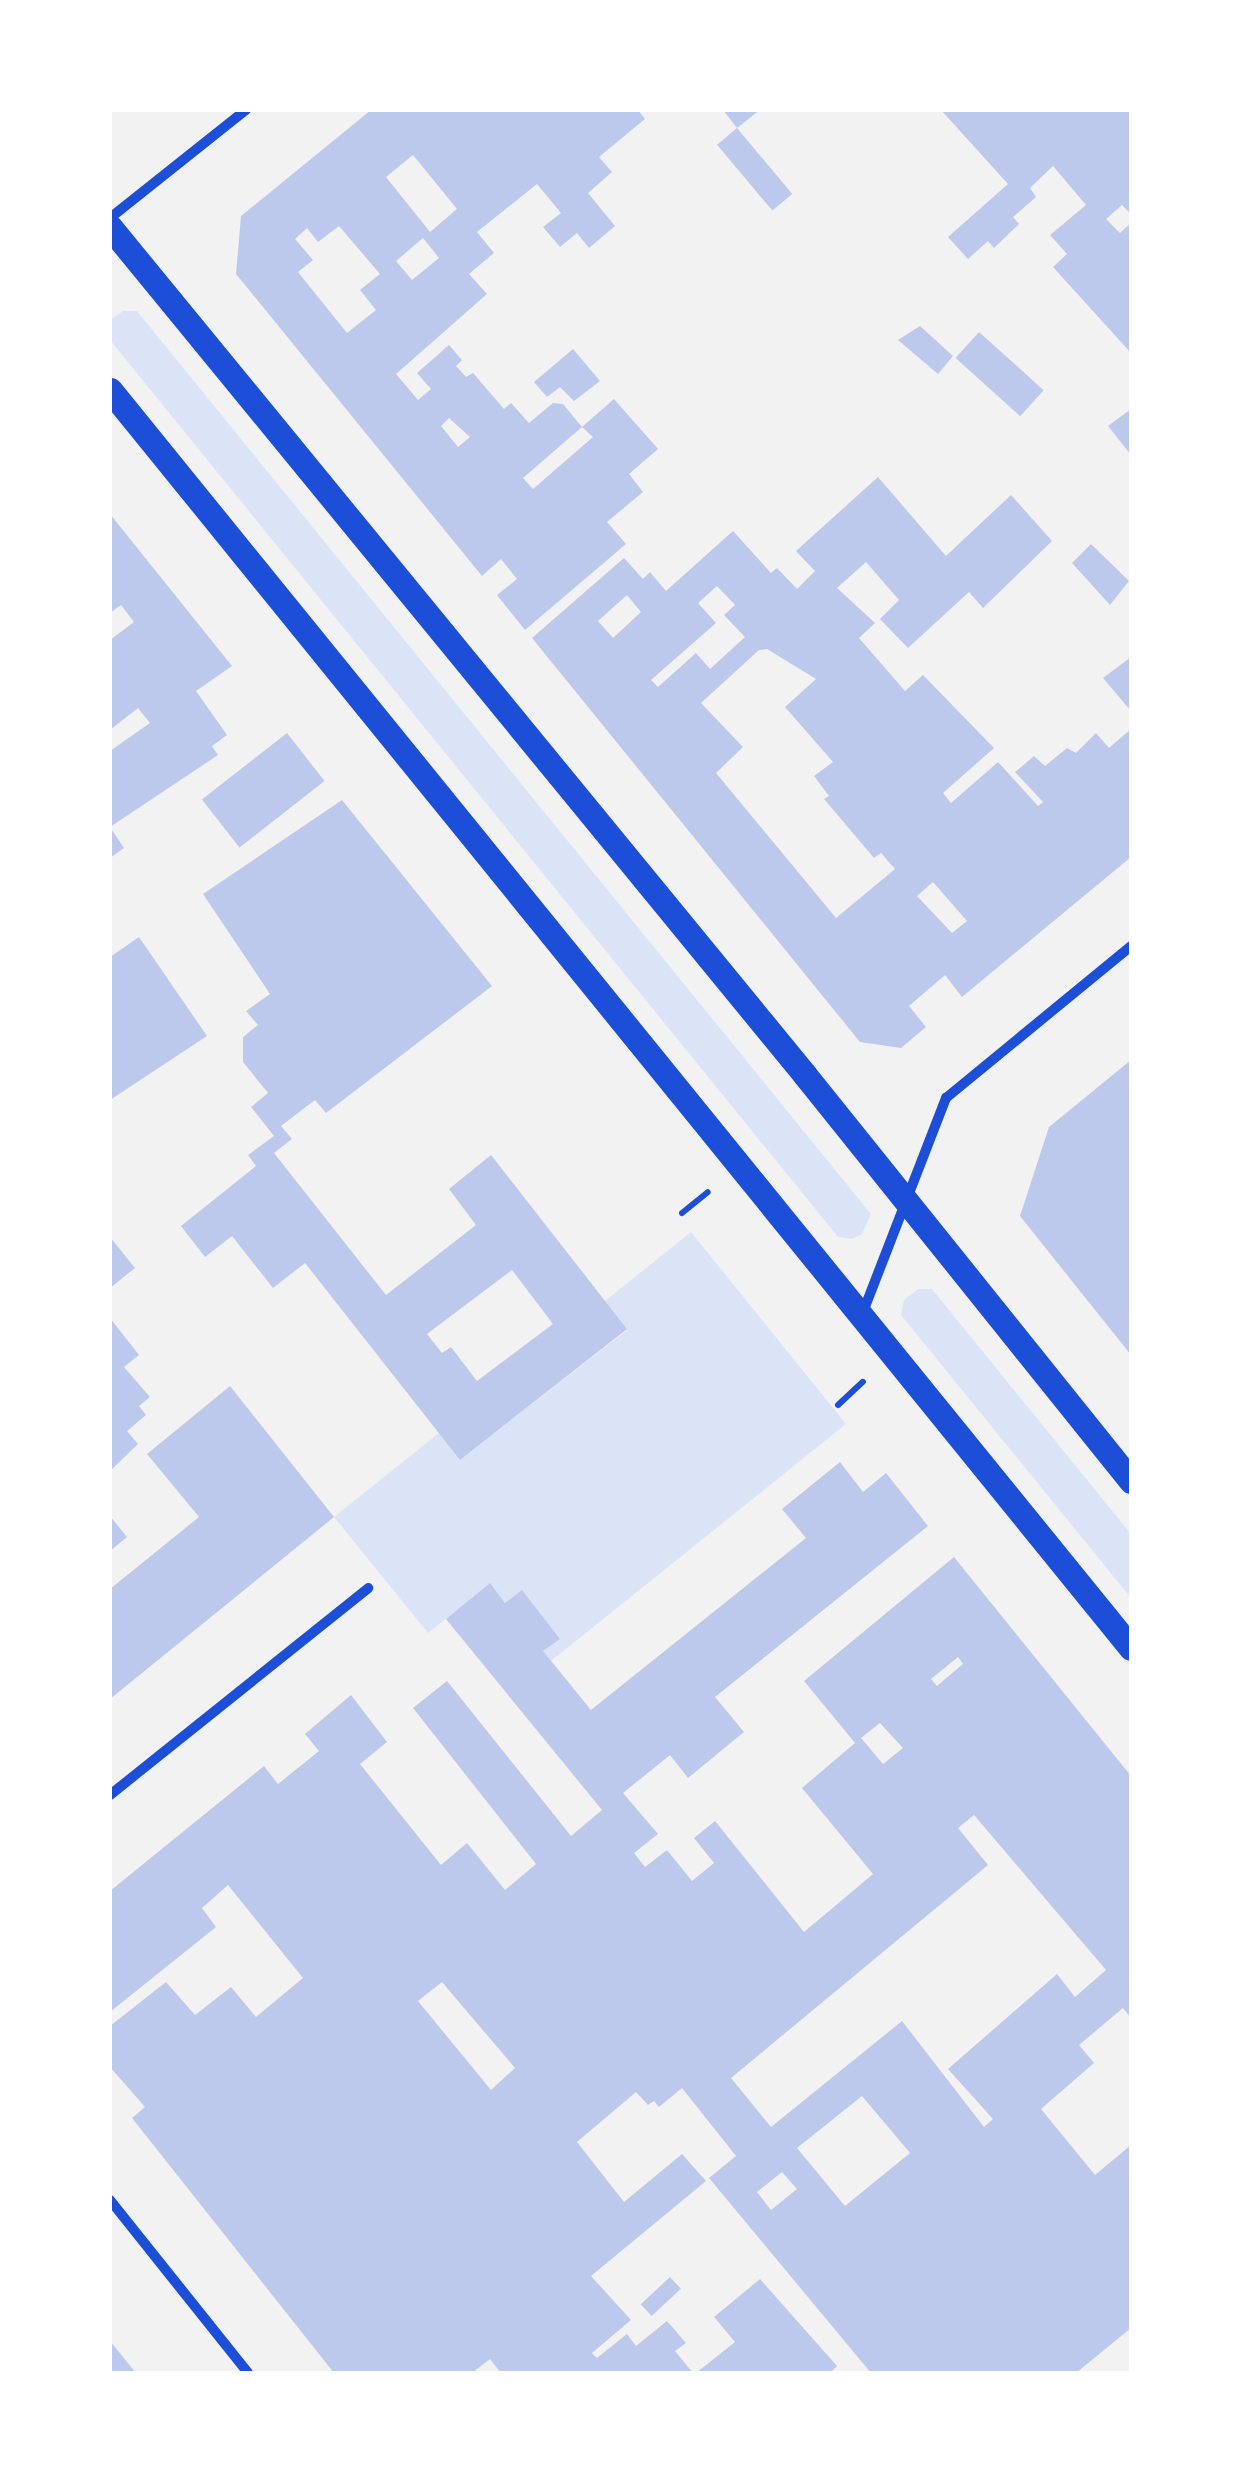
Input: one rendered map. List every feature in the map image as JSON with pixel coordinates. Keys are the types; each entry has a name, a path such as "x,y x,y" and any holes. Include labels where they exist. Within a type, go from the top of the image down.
{"main road":[{"path":"110,227 1131,1481"},
{"path":"110,390 1131,1648"}],"street":[{"path":"110,218 246,110"},
{"path":"861,1317 946,1098 1131,946"},
{"path":"110,1795 368,1588"},
{"path":"110,2200 248,2373"}],"shaded area":[{"path":"123,311 137,311 871,1214 862,1234 852,1239 838,1237 110,340 110,320"},
{"path":"691,1232 846,1424 551,1661 490,1584 428,1633 334,1517 439,1433 461,1459 627,1330 605,1301"},
{"path":"918,1289 932,1289 1131,1534 1131,1598 901,1315 904,1300"}],"building":[{"path":"371,110 638,110 645,119 599,157 612,172 588,193 615,226 589,248 577,233 560,247 543,227 561,213 537,184 477,232 494,253 469,274 487,294 396,374 418,400 431,389 417,373 449,345 462,360 456,366 466,377 473,373 504,409 511,403 529,423 553,403 563,404 582,427 614,399 658,449 629,474 643,492 607,522 626,544 525,630 497,595 517,579 501,559 482,576 236,274 241,216","holes":["413,155 457,209 430,232 386,177","339,226 380,274 360,290 376,310 347,333 298,272 313,260 295,239 307,228 318,242","423,238 439,258 412,280 396,261","449,418 470,437 458,447 441,426","582,427 593,437 533,489 523,478"]},
{"path":"723,110 760,110 737,128"},
{"path":"941,110 1131,110 1131,214 1122,205 1106,219 1120,233 1131,223 1131,353 1053,267 1067,254 1050,235 1086,205 1053,166 1030,188 1036,197 1013,217 1019,224 994,248 988,241 968,259 948,237 1008,184"},
{"path":"737,128 792,194 772,211 717,145"},
{"path":"920,326 953,356 938,374 898,340"},
{"path":"979,332 1044,390 1020,416 956,358"},
{"path":"573,349 600,381 574,401 560,387 547,397 534,382"},
{"path":"1131,409 1131,455 1108,426"},
{"path":"878,477 946,556 1011,495 1052,541 983,608 969,592 908,648 880,619 899,600 866,562 837,588 875,623 859,638 905,691 923,675 994,748 943,793 951,803 998,762 1038,806 1043,802 1015,772 1034,756 1045,766 1067,748 1076,753 1096,733 1109,748 1131,729 1131,857 962,997 945,975 909,1006 926,1027 901,1048 860,1042 532,638 624,558 643,579 650,572 666,591 733,531 771,573 777,568 797,589 815,571 796,551","holes":["717,586 735,605 724,615 745,637 710,669 696,653 658,687 651,680 716,623 698,603","627,595 641,612 613,638 598,621","767,649 816,679 785,707 833,762 814,776 829,796 824,799 874,858 881,853 895,869 836,918 716,773 743,747 701,703 759,650","933,882 967,921 952,933 917,896"]},
{"path":"110,514 232,666 196,691 227,735 212,746 218,755 110,827 110,751 150,723 138,708 110,730 110,640 134,622 121,605 110,613"},
{"path":"1091,544 1129,581 1110,605 1072,563"},
{"path":"1131,657 1131,711 1103,678"},
{"path":"287,733 325,781 239,848 202,799"},
{"path":"342,800 492,986 326,1113 315,1100 281,1126 292,1139 274,1153 386,1295 476,1225 449,1189 491,1155 627,1329 460,1460 305,1263 273,1288 232,1236 205,1257 181,1226 256,1166 248,1155 274,1136 251,1107 268,1093 243,1062 243,1037 258,1025 246,1011 270,994 203,894","holes":["512,1270 553,1324 477,1381 451,1347 442,1353 427,1334"]},
{"path":"110,827 124,848 110,858"},
{"path":"139,937 207,1036 110,1100 110,957"},
{"path":"1131,1060 1131,1355 1020,1216 1049,1127"},
{"path":"110,1237 135,1268 110,1288"},
{"path":"110,1318 139,1355 124,1367 150,1397 139,1406 146,1415 127,1431 138,1444 110,1471"},
{"path":"230,1386 334,1517 110,1699 110,1589 199,1517 147,1454"},
{"path":"840,1462 863,1492 886,1473 928,1526 715,1697 744,1732 688,1778 670,1755 623,1793 658,1834 634,1853 645,1867 667,1850 692,1881 714,1863 694,1838 715,1821 804,1932 873,1874 802,1788 855,1743 804,1681 954,1557 1131,1776 1131,2018 1123,2008 1079,2045 1094,2063 1041,2109 1095,2175 1131,2145 1131,2328 1076,2373 871,2373 709,2178 736,2156 682,2088 659,2107 654,2101 648,2105 636,2092 577,2142 624,2202 682,2154 706,2181 591,2276 631,2320 592,2353 597,2358 627,2334 636,2346 667,2321 686,2343 675,2351 693,2373 501,2373 490,2359 472,2373 334,2373 132,2118 145,2107 110,2067 110,2026 166,1982 195,2015 231,1987 256,2017 303,1978 228,1885 202,1908 216,1927 110,2012 110,1891 264,1766 278,1784 319,1751 305,1734 351,1695 387,1742 360,1764 441,1865 467,1843 505,1890 536,1864 413,1708 447,1681 571,1836 602,1810 446,1619 490,1583 505,1603 522,1590 560,1639 543,1651 591,1710 806,1538 782,1509","holes":["958,1657 963,1664 937,1686 931,1679","880,1723 903,1748 883,1764 861,1738","974,1815 1106,1970 1075,1997 1057,1974 948,2069 993,2119 984,2127 902,2021 771,2127 731,2078 988,1865 958,1828","442,1982 515,2068 491,2090 418,2001","862,2096 910,2153 845,2206 797,2148","782,2172 797,2189 771,2210 757,2192"]},
{"path":"110,1516 127,1537 110,1551"},
{"path":"670,2277 681,2289 652,2316 641,2304"},
{"path":"760,2279 837,2366 830,2373 696,2373 735,2342 714,2317"},
{"path":"110,2341 136,2373 110,2373"}]}
